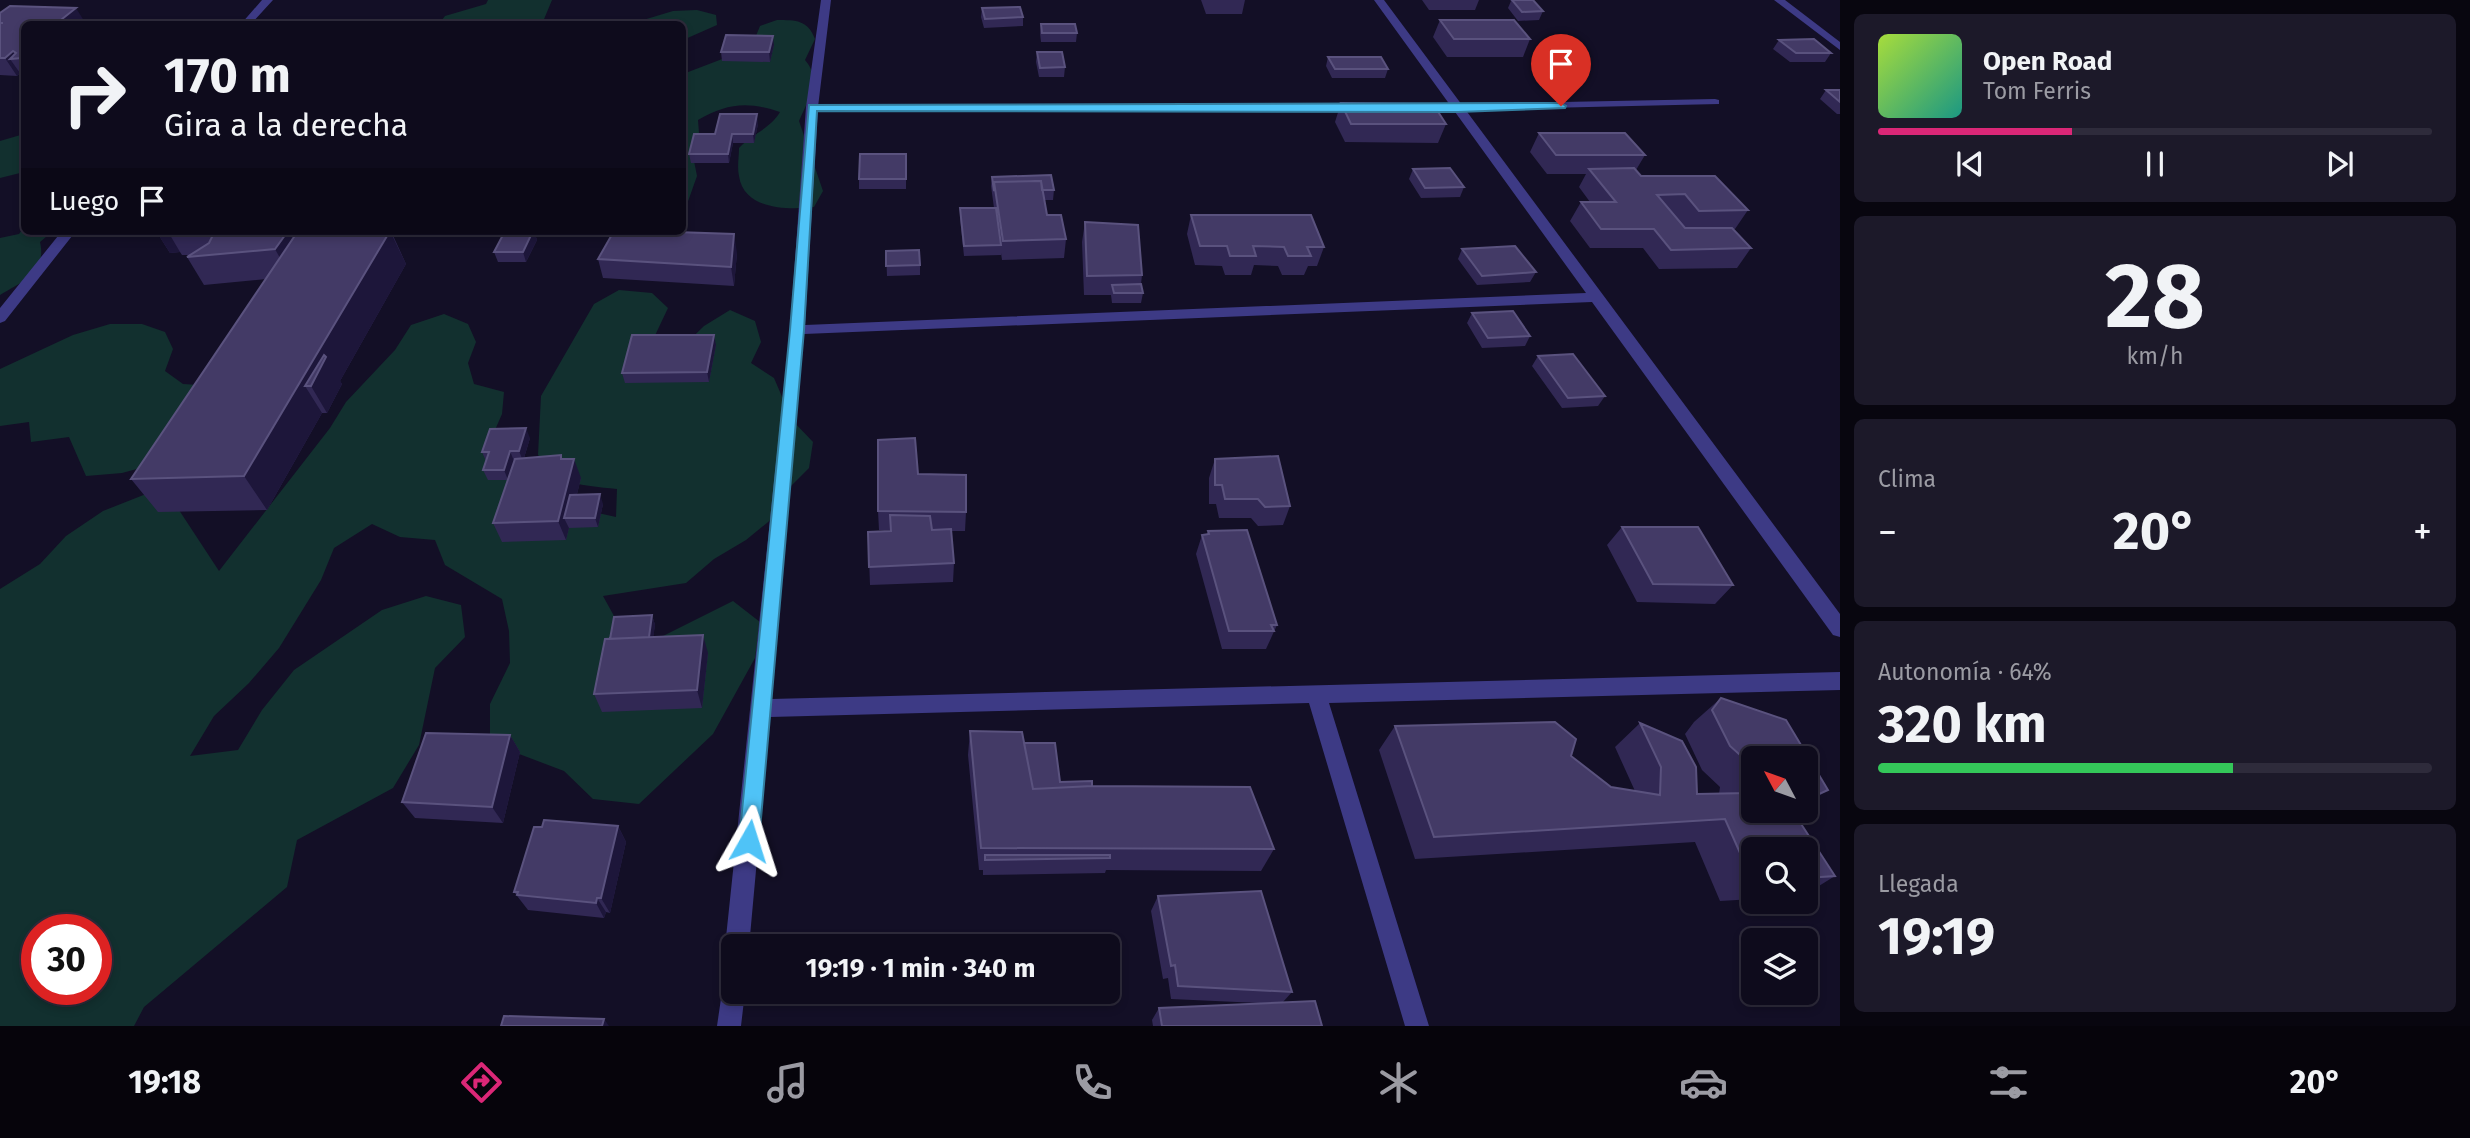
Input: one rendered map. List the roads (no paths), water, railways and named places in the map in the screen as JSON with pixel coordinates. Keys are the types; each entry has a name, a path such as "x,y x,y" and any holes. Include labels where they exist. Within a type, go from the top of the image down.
{"street":[{"path":"249,21 268,0"},
{"path":"738,934 763,708 797,330 812,107 826,0"},
{"path":"1379,0 1840,629"},
{"path":"1779,0 1840,47"},
{"path":"1403,108 1716,102"},
{"path":"812,107 1376,108"},
{"path":"0,318 66,235"},
{"path":"797,330 1597,298"},
{"path":"763,708 1840,681"},
{"path":"1317,696 1417,1026"},
{"path":"729,1026 731,1004"}]}
